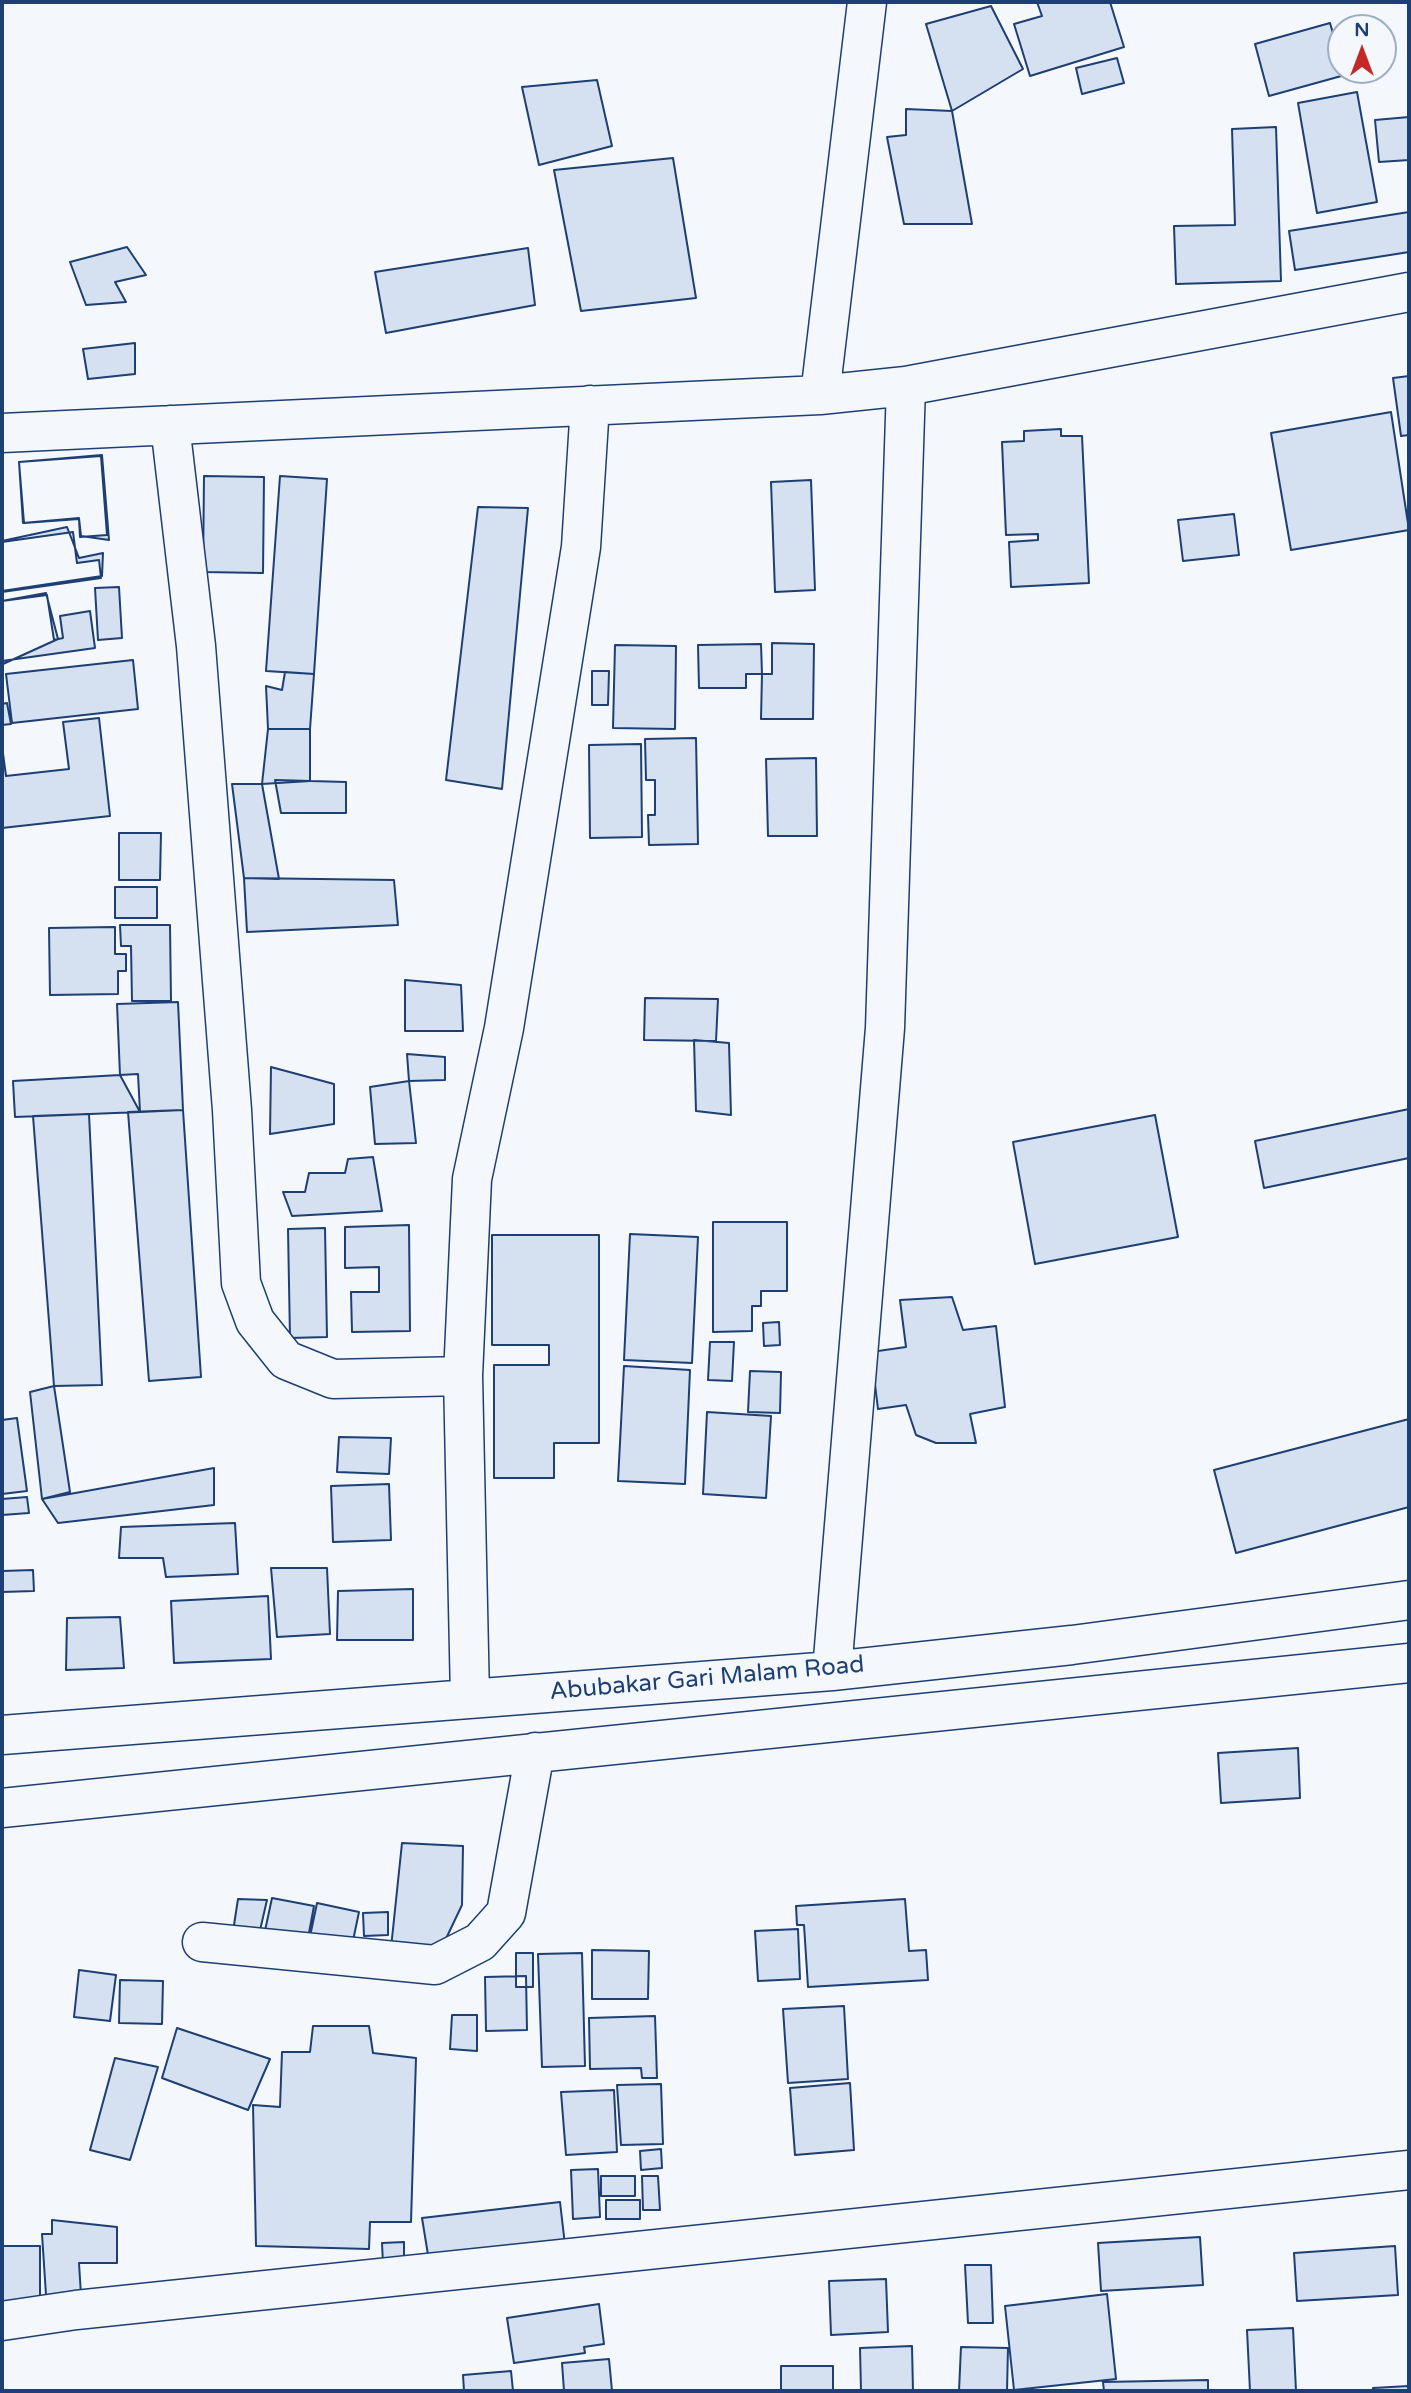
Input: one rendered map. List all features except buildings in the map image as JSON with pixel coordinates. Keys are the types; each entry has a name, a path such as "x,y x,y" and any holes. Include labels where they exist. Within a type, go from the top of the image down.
{"street":[{"path":"821,395 867,2"},
{"path":"2,433 821,395 906,386 1409,292"},
{"path":"832,1671 885,1028 906,386"},
{"path":"470,1698 463,1376 472,1180 504,1028 581,547 590,405"},
{"path":"170,425 197,660 232,1110 242,1283 255,1321 286,1360 333,1379 463,1376"},
{"name":"Abubakar Gari Malam Road","path":"2,1735 832,1671 1072,1645 1409,1600"},
{"path":"2,1808 1409,1663"},
{"path":"202,1941 435,1965 480,1941 506,1913 536,1752"},
{"path":"2,2320 1409,2170"}]}
